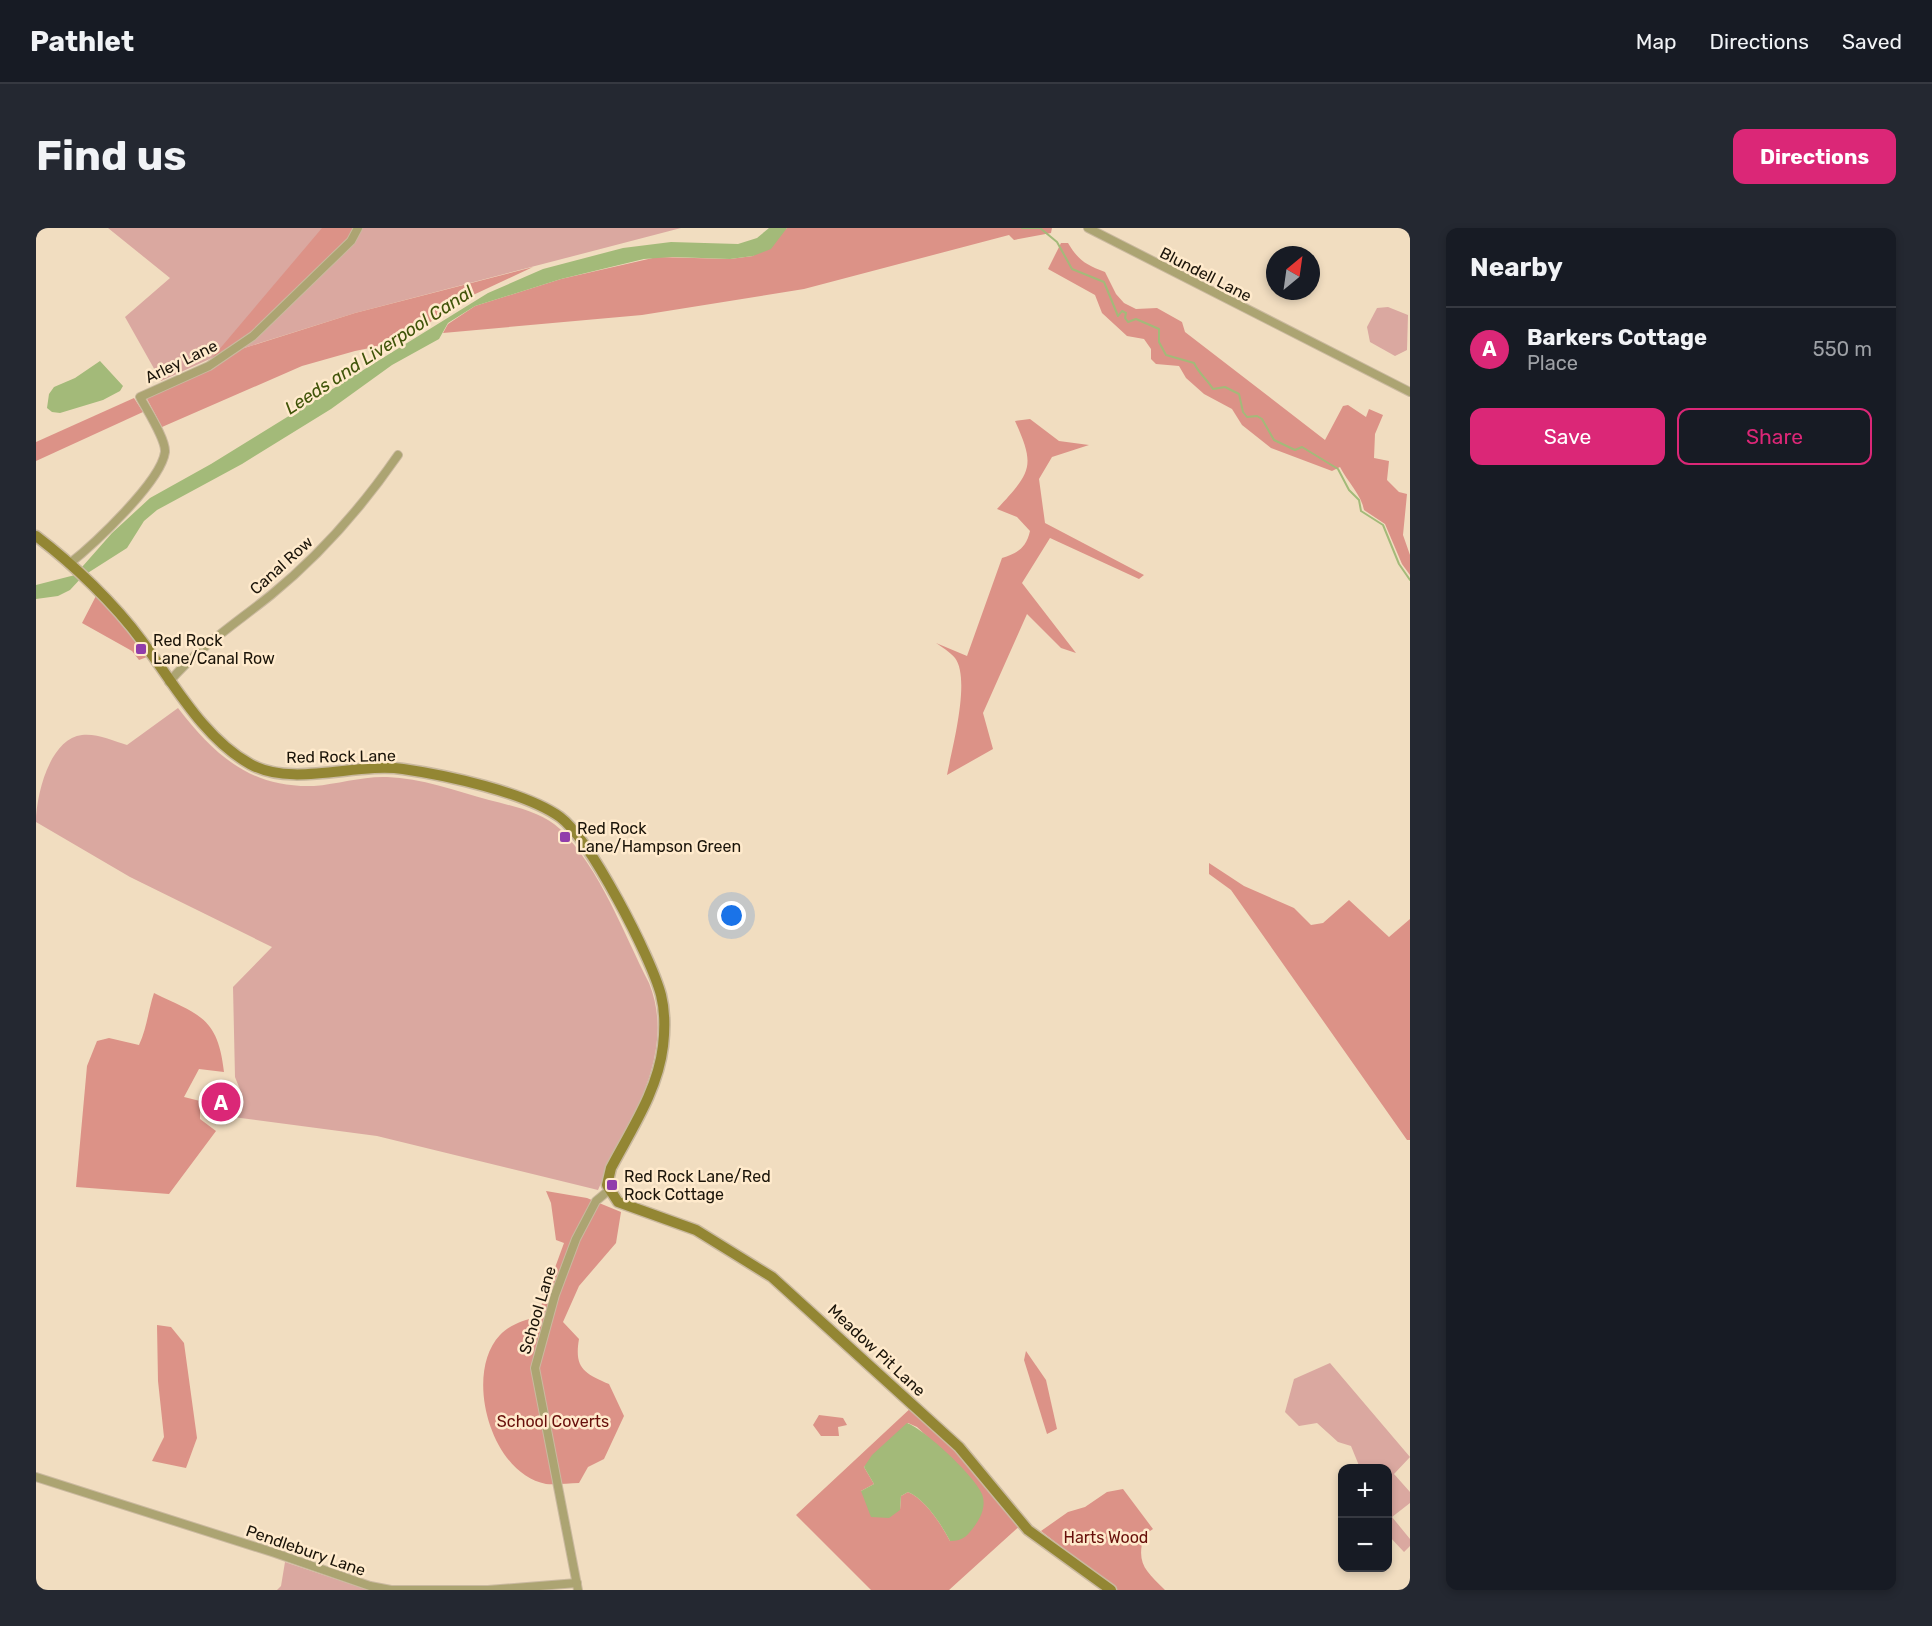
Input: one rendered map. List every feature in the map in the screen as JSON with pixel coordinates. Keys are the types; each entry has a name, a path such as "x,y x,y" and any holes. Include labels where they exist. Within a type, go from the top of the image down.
{"main road":[{"name":"Red Rock Lane","path":"36,536 125,619 169,682 220,739 254,767 271,771 317,774 371,768 401,769 458,779 538,805 560,817 580,839 600,870 654,974 662,998 664,1022 659,1070 611,1168 606,1180 608,1191"},
{"name":"Meadow Pit Lane","path":"608,1191 618,1202 696,1230 718,1241 772,1277 959,1447 1028,1530 1111,1590"}],"street":[{"name":"Arley Lane","path":"75,571 146,487 165,451 140,397 209,366 254,336 351,241 358,228"},
{"name":"Blundell Lane","path":"1088,228 1410,392"},
{"name":"Canal Row","path":"169,682 197,654 307,562 344,525 398,455"},
{"name":"School Lane","path":"577,1587 535,1368 555,1295 576,1239 596,1201 608,1191"},
{"name":"Pendlebury Lane","path":"36,1477 274,1552 370,1586 391,1590 577,1587"}],"shaded area":[{"path":"108,228 681,228 355,313 212,358 161,381 125,317 170,278"},
{"path":"769,228 787,228 771,249 753,256 730,259 672,257 644,259 561,279 475,306 448,323 439,339 392,365 331,409 242,464 157,510 144,521 127,548 83,576 70,590 58,596 36,599 36,585 75,575 112,533 150,498 211,464 488,293 543,269 623,248 671,242 738,244 757,238"},
{"path":"1388,307 1408,315 1407,350 1395,356 1370,342 1367,327 1377,308"},
{"path":"100,361 123,386 120,391 103,400 60,413 52,412 47,408 49,394 54,387 75,378"},
{"path":"178,708 206,741 236,766 253,775 292,785 314,786 387,777 426,782 536,814 553,823 575,845 610,902 649,983 656,1010 657,1036 653,1063 645,1089 635,1115 598,1190 377,1136 233,1117 241,1092 235,1077 233,987 272,947 130,877 36,822 42,783 53,757 61,746 71,738 82,735 93,735 127,745"},
{"path":"1330,1363 1410,1457 1394,1474 1410,1492 1410,1503 1392,1517 1392,1464 1358,1464 1351,1446 1338,1442 1317,1423 1299,1426 1285,1412 1294,1379"},
{"path":"907,1423 925,1434 948,1454 970,1476 982,1494 983,1510 980,1517 971,1531 962,1539 950,1541 938,1520 927,1507 908,1492 901,1496 900,1510 889,1518 871,1517 861,1491 874,1484 864,1467 872,1455"},
{"path":"1392,1517 1410,1539 1410,1546 1404,1552 1392,1539"},
{"path":"285,1562 368,1590 277,1590 281,1586"}],"green space":[{"path":"322,228 358,228 351,241 253,336 212,358"},
{"path":"787,228 1052,228 1051,233 1014,240 1009,235 804,289 642,315 443,333 448,324 475,306 561,279 657,257 730,259 753,256"},
{"path":"1061,243 1068,243 1083,261 1105,272 1116,294 1124,303 1136,309 1157,308 1182,322 1185,332 1325,440 1343,406 1348,405 1366,417 1369,409 1383,415 1375,434 1374,458 1389,461 1387,480 1399,492 1407,494 1403,535 1410,555 1410,575 1402,564 1385,524 1364,510 1340,467 1332,471 1271,448 1242,425 1232,409 1204,394 1186,378 1179,366 1156,364 1151,359 1151,349 1144,339 1127,336 1102,313 1095,295 1048,269"},
{"path":"533,267 471,296 399,342 355,351 302,366 162,427 146,397 238,350 355,313"},
{"path":"134,398 143,412 36,461 36,442"},
{"path":"1030,419 1059,441 1089,445 1052,457 1039,479 1045,523 1144,575 1139,579 1050,538 1022,583 1076,653 1061,648 1027,614 983,713 993,749 947,775 959,715 961,681 955,658 936,643 967,656 1002,558 1013,554 1026,542 1030,531 1017,517 997,509 1017,486 1027,468 1026,449 1015,421"},
{"path":"97,594 123,621 147,657 139,660 132,651 82,623"},
{"path":"1209,863 1244,886 1294,908 1311,925 1323,923 1349,900 1389,937 1410,919 1410,1140 1407,1140 1231,890 1209,874"},
{"path":"154,993 204,1020 217,1040 224,1072 199,1069 184,1097 200,1101 200,1119 216,1131 169,1194 76,1187 87,1066 97,1041 109,1038 139,1045"},
{"name":"School Coverts","path":"546,1191 587,1198 621,1212 616,1243 579,1286 563,1322 579,1339 578,1357 583,1368 587,1373 609,1384 624,1416 604,1459 588,1467 579,1483 546,1484 527,1476 510,1462 498,1443 488,1420 484,1397 484,1373 489,1352 500,1335 508,1328 537,1317 564,1243 556,1240 551,1203"},
{"path":"157,1325 171,1327 184,1343 197,1438 186,1468 152,1461 164,1437 158,1381"},
{"path":"1026,1351 1046,1380 1057,1429 1047,1434 1024,1360"},
{"path":"914,1405 1022,1524 949,1590 871,1590 796,1515","holes":["908,1423 917,1427 962,1469 950,1541 932,1513 908,1492 901,1496 900,1510 861,1491 874,1484 864,1467"]},
{"path":"819,1415 843,1418 847,1425 838,1427 839,1436 821,1436 813,1425"},
{"name":"Harts Wood","path":"1123,1489 1153,1529 1144,1535 1142,1560 1147,1571 1165,1590 1117,1590 1041,1531 1068,1512 1085,1507 1107,1492"}],"waterway":[{"path":"1022,228 1039,228"},
{"path":"1040,228 1057,242 1072,269 1104,282 1118,316 1122,311 1126,313 1125,318 1128,322 1136,319 1159,329 1159,342 1166,355 1194,363 1213,389 1225,387 1239,394 1243,412 1247,417 1257,416 1262,419 1274,440 1295,450 1302,447 1338,469 1349,490 1359,500 1361,511 1383,525 1399,564 1410,580"}],"place":[{"name":"Red Rock Lane/Canal Row","path":"141,649"},
{"name":"Red Rock Lane/Hampson Green","path":"565,837"},
{"name":"Barkers Cottage","path":"221,1102"},
{"name":"Red Rock Lane/Red Rock Cottage","path":"612,1185"}],"water label":[{"name":"Leeds and Liverpool Canal","path":"379,350"}]}
